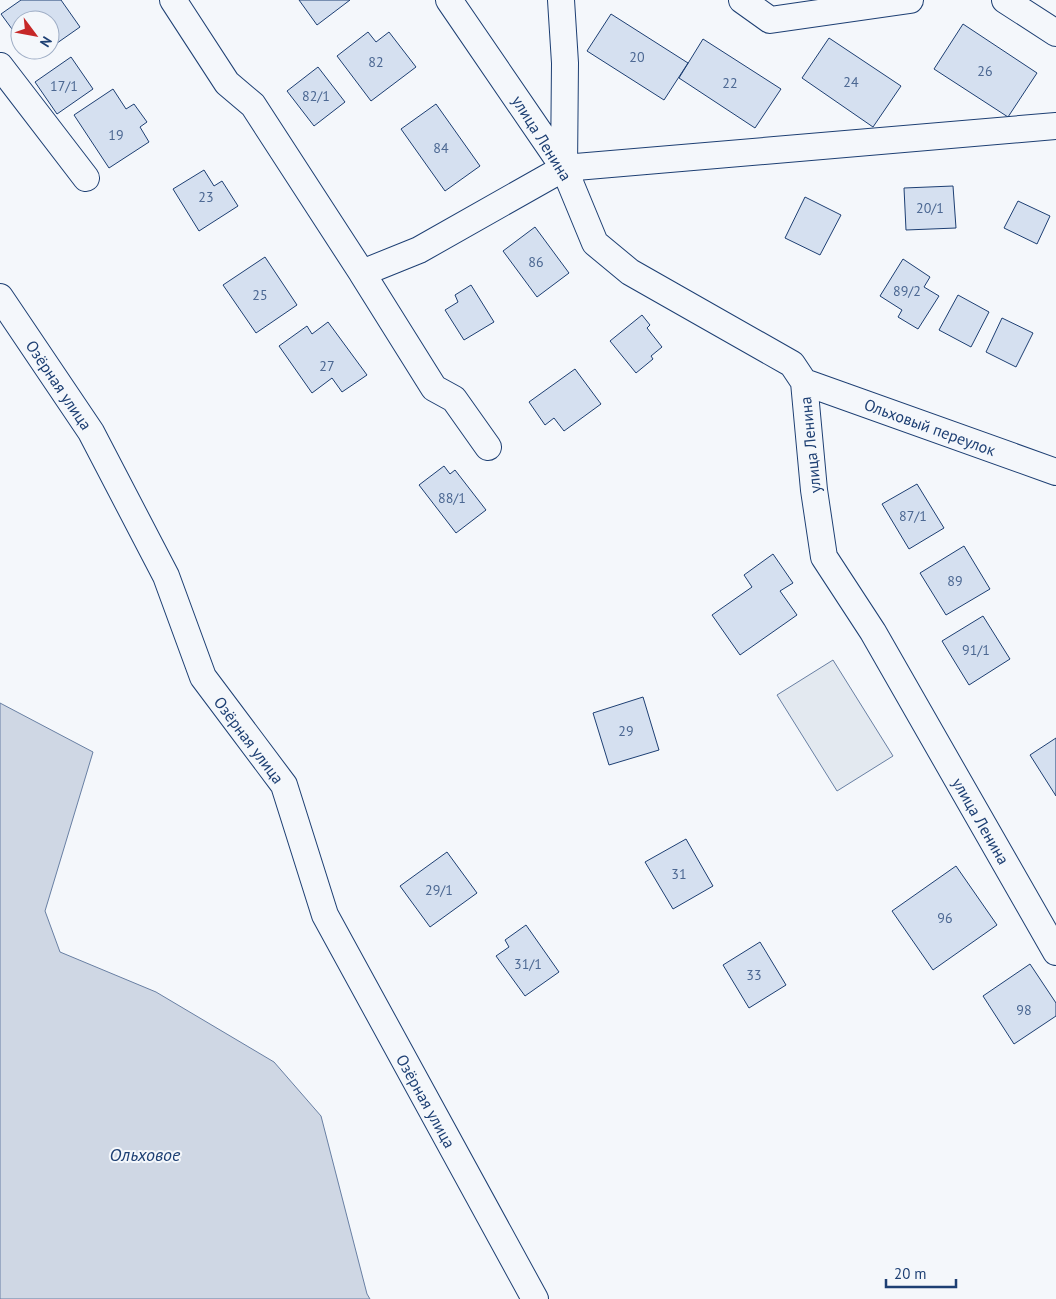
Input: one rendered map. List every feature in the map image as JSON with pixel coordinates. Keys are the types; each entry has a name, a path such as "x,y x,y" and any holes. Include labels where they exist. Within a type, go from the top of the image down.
{"street":[{"path":"173,0 227,84 253,105 434,388 454,400 488,447"},
{"name":"улица Ленина","path":"449,0 564,168 596,243 630,272 792,364 804,382 814,490 824,557 873,632 1056,952"},
{"path":"561,0 565,63 564,168"},
{"path":"742,0 770,20 910,0"},
{"path":"1005,0 1056,33"},
{"path":"0,66 86,178"},
{"path":"362,273 419,250 564,168 1056,126"},
{"name":"Озёрная улица","path":"0,297 90,432 166,576 202,678 284,785 325,915 535,1299"},
{"name":"Ольховый переулок","path":"804,382 1056,472"}],"shaded area":[{"path":"833,660 893,756 837,791 777,695"}],"water":[{"name":"Ольховое","path":"0,703 93,752 45,911 60,952 156,992 274,1062 321,1116 367,1294 370,1299 0,1299"}],"building":[{"path":"21,0 61,0 80,27 60,41 60,10 10,10 10,26 1,14"},
{"path":"299,0 350,0 317,25"},
{"path":"611,14 688,63 664,100 587,51"},
{"path":"963,24 1037,73 1008,117 934,69"},
{"path":"368,32 376,42 389,32 416,67 371,101 337,56"},
{"path":"829,38 901,86 873,127 802,78"},
{"path":"703,39 781,89 755,128 679,78"},
{"path":"71,57 93,89 57,114 35,82"},
{"path":"318,67 345,102 314,126 287,91"},
{"path":"113,89 126,109 134,104 147,122 140,127 149,142 109,168 74,115"},
{"path":"436,104 480,166 445,191 401,129"},
{"path":"204,170 214,186 222,181 238,206 199,231 173,189"},
{"path":"953,186 956,228 906,230 904,188"},
{"path":"805,197 841,215 820,255 785,238"},
{"path":"1018,201 1050,216 1037,244 1004,228"},
{"path":"535,227 569,273 537,297 503,251"},
{"path":"265,257 297,305 256,333 223,285"},
{"path":"903,259 930,277 924,287 939,296 918,329 898,317 902,310 880,296"},
{"path":"471,285 494,322 464,340 445,310 458,302 455,295"},
{"path":"958,295 989,312 971,347 939,330"},
{"path":"642,315 650,325 647,328 662,347 651,356 653,359 636,373 610,341"},
{"path":"1002,318 1033,333 1016,367 986,352"},
{"path":"328,322 367,375 342,392 332,378 312,393 279,346 307,326 312,334"},
{"path":"575,369 601,404 564,431 554,418 545,425 529,402"},
{"path":"444,466 450,474 455,470 486,510 456,533 419,485"},
{"path":"917,484 944,528 909,549 882,504"},
{"path":"964,546 990,589 946,615 920,573"},
{"path":"773,554 793,583 780,591 797,615 740,655 712,615 752,587 744,575"},
{"path":"983,616 1010,659 969,685 942,641"},
{"path":"643,697 659,750 609,765 593,713"},
{"path":"1056,738 1056,796 1030,755"},
{"path":"686,839 713,886 673,909 645,862"},
{"path":"447,852 477,893 430,927 400,886"},
{"path":"956,866 997,925 933,970 892,911"},
{"path":"526,925 559,972 525,996 496,956 509,947 505,940"},
{"path":"760,942 786,985 749,1008 723,965"},
{"path":"1030,964 1056,1003 1056,1016 1014,1044 983,996"}]}
